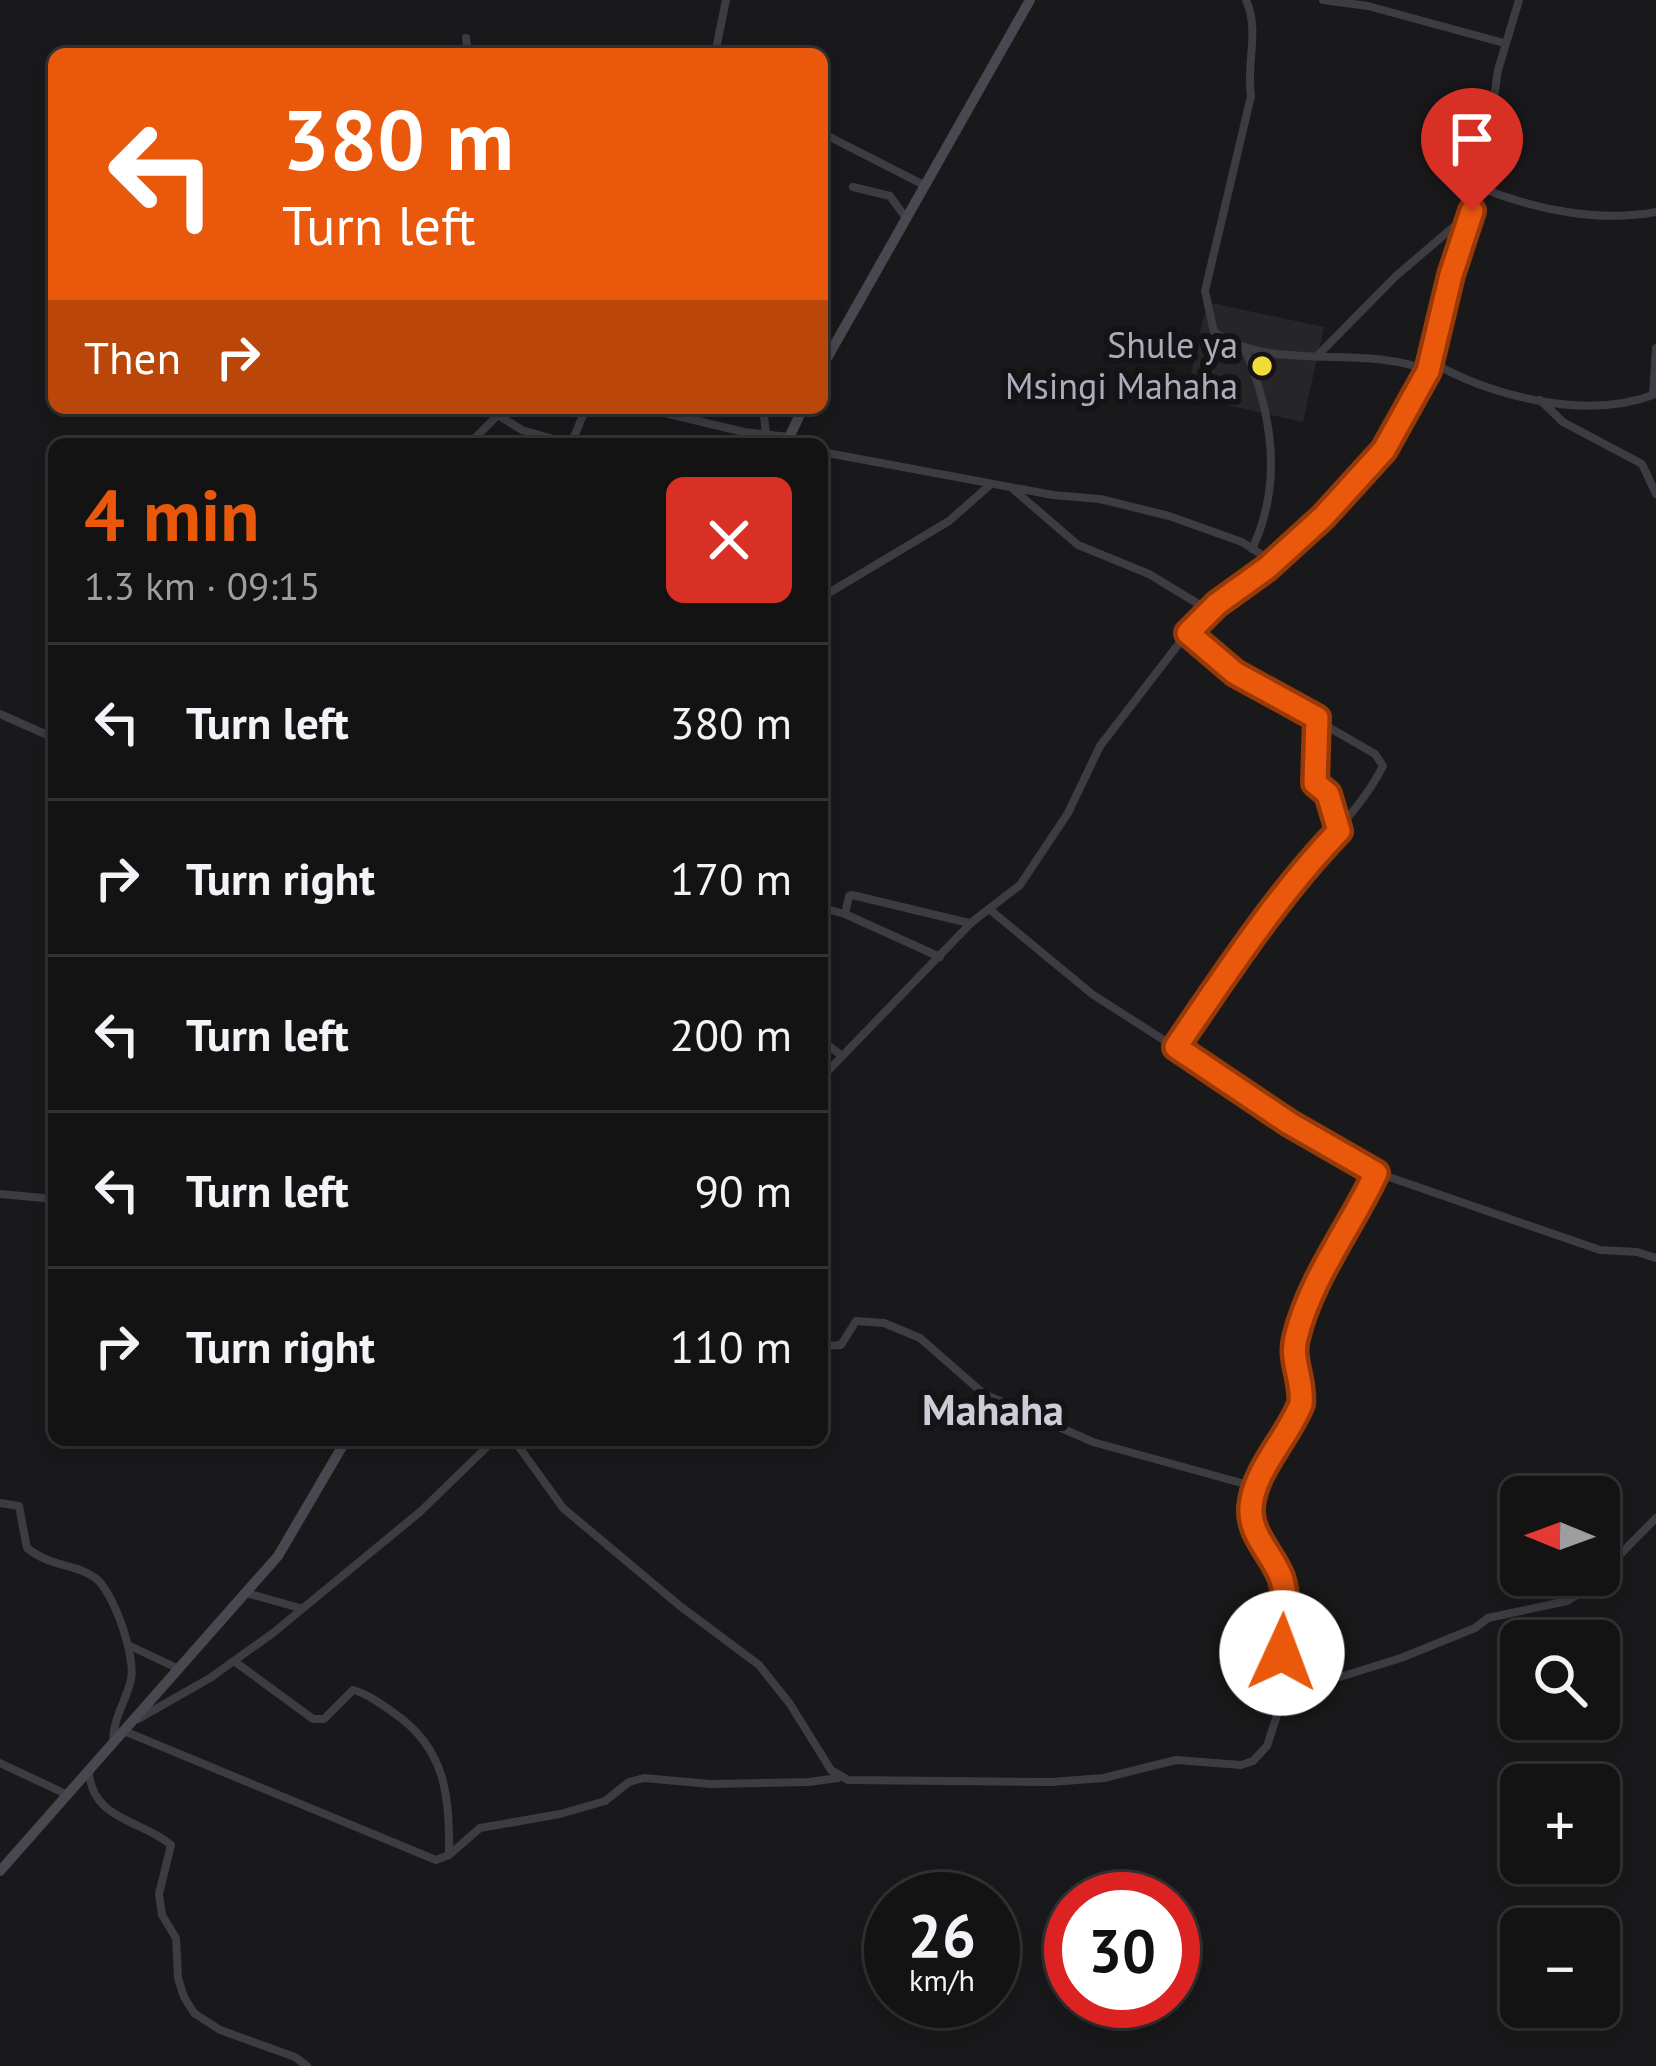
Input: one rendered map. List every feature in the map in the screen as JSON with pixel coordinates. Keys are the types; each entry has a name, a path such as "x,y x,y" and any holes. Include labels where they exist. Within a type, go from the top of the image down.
{"main road":[{"path":"828,356 1030,0"},
{"path":"0,1870 246,1593 299,1525 343,1446"}],"street":[{"path":"716,48 726,0"},
{"path":"1246,0 1254,29 1247,62 1249,106 1205,291 1214,332 1243,345 1316,357 1430,366 1539,399 1606,406 1654,394 1656,348"},
{"path":"1322,0 1368,6 1504,44"},
{"path":"828,1070 970,923 1034,869 1100,746 1188,633 1273,562 1367,472 1401,424 1430,366 1451,275 1480,188 1504,44 1519,0"},
{"path":"466,38 467,48"},
{"path":"828,136 925,185"},
{"path":"853,187 890,196 906,218"},
{"path":"1480,188 1508,199 1588,214 1627,218 1656,212"},
{"path":"1316,357 1353,316 1472,211"},
{"path":"1243,345 1268,414 1271,443 1266,514 1252,549"},
{"path":"1539,399 1563,422 1642,464 1656,494"},
{"path":"475,438 499,414 522,430 550,438"},
{"path":"672,414 780,438"},
{"path":"764,414 766,434"},
{"path":"828,453 1154,512 1252,549 1273,562"},
{"path":"828,593 949,521 991,484"},
{"path":"1012,488 1078,545 1149,574 1210,611"},
{"path":"1176,1047 1224,974 1339,831 1383,762 1317,718 1235,673 1188,633"},
{"path":"0,714 48,735"},
{"path":"1317,718 1315,783 1328,794 1339,831"},
{"path":"845,914 852,895 970,923"},
{"path":"989,909 1092,994 1304,1132 1376,1173 1600,1250 1656,1258"},
{"path":"828,910 940,957"},
{"path":"828,1045 842,1055"},
{"path":"125,1728 430,1858 448,1855 480,1828 605,1801 621,1787 644,1778 710,1784 838,1778 1033,1783 1104,1778 1176,1760 1241,1765 1261,1756 1280,1706 1284,1586 1252,1522 1256,1487 1301,1404 1294,1354 1299,1328 1376,1173"},
{"path":"0,1194 48,1198"},
{"path":"828,1346 841,1345 856,1321 884,1323 924,1341 972,1387 1036,1418 1093,1442 1256,1487"},
{"path":"125,1728 273,1634 421,1511 488,1446"},
{"path":"518,1446 563,1508 691,1615 754,1659 838,1778"},
{"path":"0,1503 19,1506 23,1539 37,1556 52,1565 85,1572 105,1585 133,1664 113,1724 112,1743"},
{"path":"1280,1706 1301,1689 1401,1658 1488,1618 1568,1601 1656,1519"},
{"path":"246,1593 300,1607"},
{"path":"127,1644 178,1669"},
{"path":"234,1661 313,1718 325,1719 353,1690 413,1726 438,1759 447,1788 448,1855"},
{"path":"0,1763 68,1795"},
{"path":"89,1771 94,1798 105,1809 171,1845 160,1903 176,1938 178,1978 194,2013 220,2030 295,2057 307,2066"}],"shaded area":[{"path":"1207,302 1324,327 1303,422 1186,396"}],"place":[{"name":"Shule ya Msingi Mahaha","path":"1262,366"}],"district":[{"name":"Mahaha","path":"993,1410"}],"route":[{"path":"1282,1653 1284,1586 1257,1537 1251,1506 1266,1466 1301,1404 1294,1354 1299,1328 1376,1173 1289,1123 1176,1047 1224,974 1339,831 1328,794 1315,783 1317,718 1235,673 1188,633 1323,517 1384,450 1428,371 1472,211"}]}
